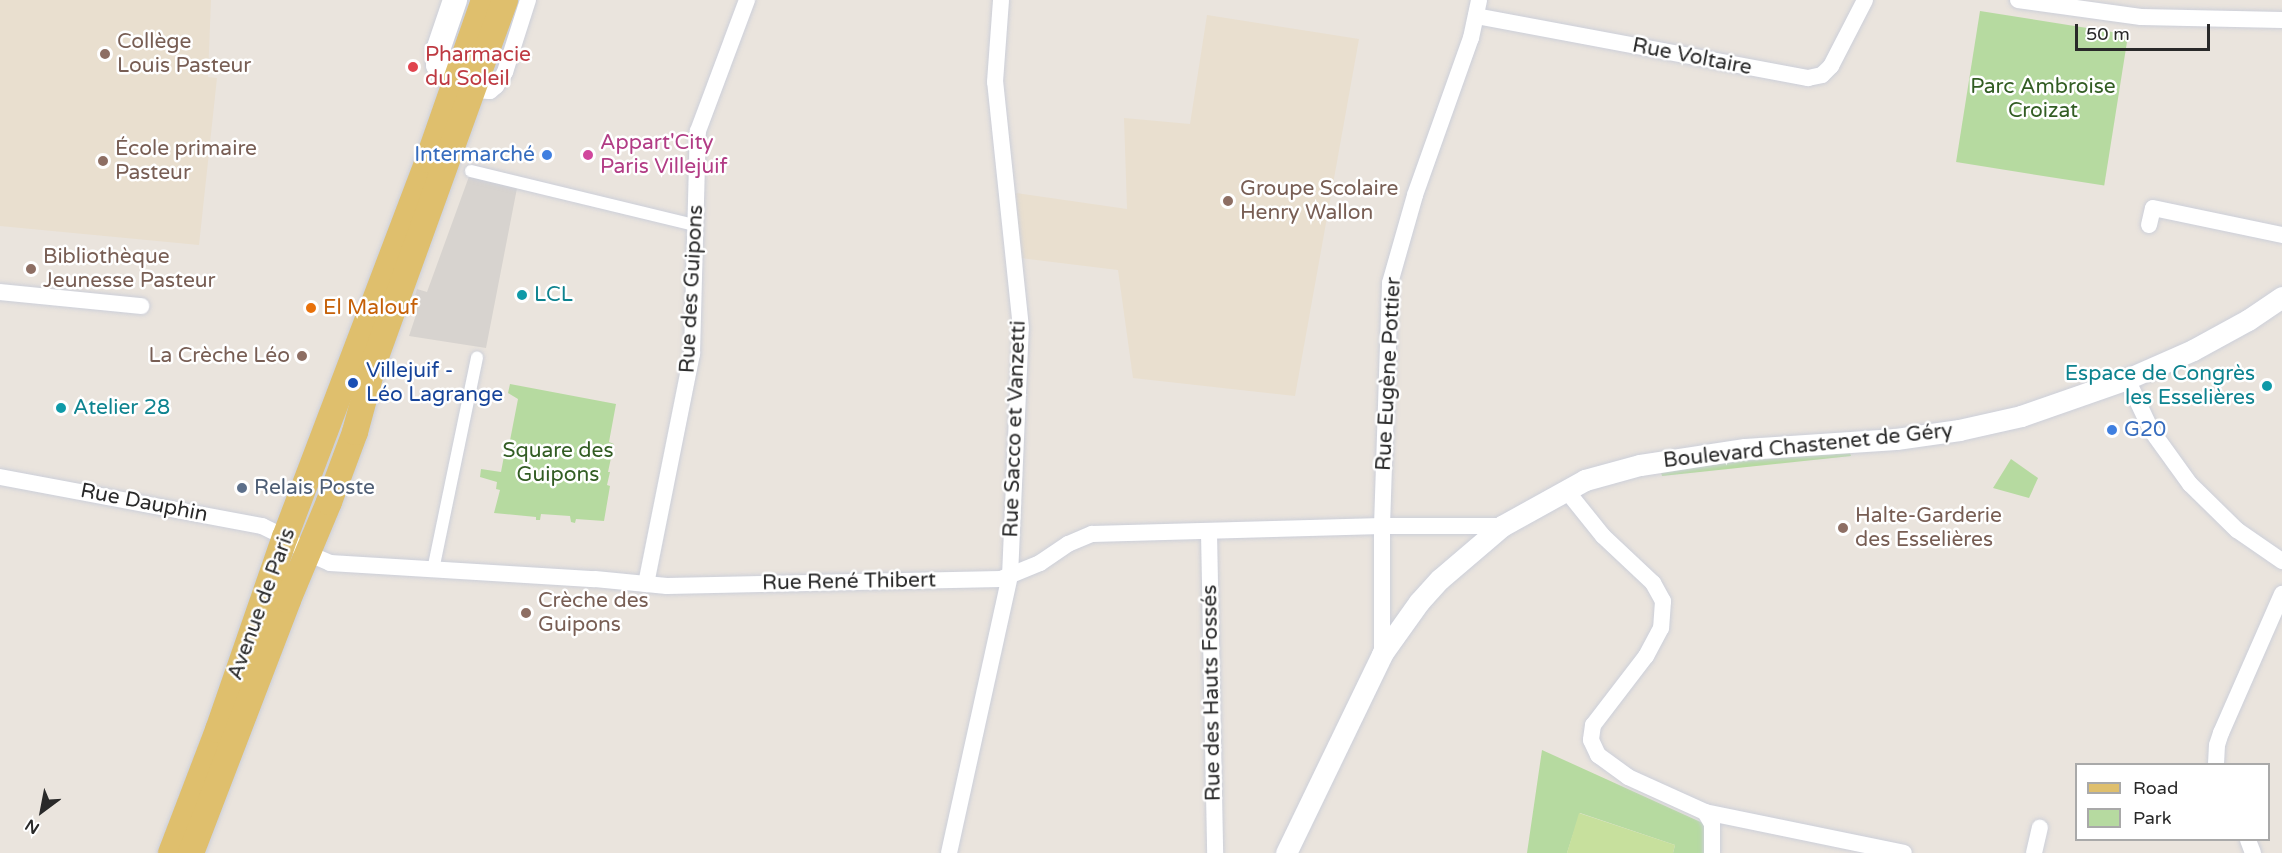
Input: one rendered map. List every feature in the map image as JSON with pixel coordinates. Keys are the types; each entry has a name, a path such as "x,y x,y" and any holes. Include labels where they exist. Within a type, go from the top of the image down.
{"main road":[{"path":"455,0 438,50 438,65 463,87"},
{"name":"Avenue de Paris","path":"191,853 355,432 374,362 463,87 484,0"},
{"name":"Avenue de Paris","path":"171,853 218,730 285,537 393,254 463,87 506,0"}],"street":[{"path":"463,87 490,91 496,86 505,72 528,0"},
{"name":"Rue des Guipons","path":"646,584 692,354 698,131 747,0"},
{"name":"Rue Sacco et Vanzetti","path":"949,853 1010,576 1021,328 995,82 1001,0"},
{"name":"Rue Voltaire","path":"1478,8 1808,78 1822,75 1831,66 1865,0"},
{"path":"2018,0 2141,17 2282,20"},
{"name":"Rue Eugène Pottier","path":"1382,654 1382,526 1390,283 1415,195 1465,55 1478,8"},
{"path":"471,171 695,225"},
{"path":"2149,225 2152,208 2282,235"},
{"path":"0,292 141,306"},
{"name":"Boulevard Chastenet de Géry","path":"1286,853 1382,654 1419,602 1440,579 1502,526 1566,490 1607,472 1646,464 1745,449 1896,438 1959,430 2021,416 2127,379 2193,350 2248,320 2282,297"},
{"path":"433,570 477,358"},
{"path":"2127,379 2151,430 2190,484 2237,530 2282,561"},
{"name":"Rue Dauphin","path":"0,477 262,526 285,537 307,553"},
{"path":"1566,490 1603,536 1653,583 1663,601 1661,628 1646,656 1593,725 1591,740 1598,755 1628,777 1705,813 1904,853"},
{"name":"Rue René Thibert","path":"307,553 330,563 344,565 679,586 1001,579 1040,563 1068,544 1092,534 1382,526 1502,526"},
{"name":"Rue des Hauts Fossés","path":"1209,532 1215,853"},
{"path":"2216,763 2217,745 2282,594"},
{"path":"1705,813 1712,824 1712,853"},
{"path":"2034,853 2040,828"}],"shaded area":[{"name":"École primaire Pasteur","path":"0,0 211,0 208,77 217,78 199,245 0,226"},
{"name":"Groupe Scolaire Henry Wallon","path":"1207,15 1359,39 1295,396 1133,378 1118,270 1020,258 1016,193 1127,209 1124,118 1190,124"},
{"path":"471,171 518,183 486,348 409,336 416,315 414,298 417,289 427,292"}],"green space":[{"name":"Parc Ambroise Croizat","path":"1980,11 2128,34 2104,186 1956,162"},
{"name":"Square des Guipons","path":"510,384 616,404 609,442 614,444 608,472 610,472 607,485 610,486 604,521 576,519 575,523 571,522 570,516 541,514 540,520 536,520 536,517 494,513 500,490 496,489 497,482 480,477 481,469 501,472 504,456 507,456 518,399 508,393"},
{"path":"1850,453 1851,456 1662,476 1661,472 1742,461"},
{"path":"2011,459 2038,478 2029,498 1993,488"},
{"path":"1542,750 1705,824 1707,853 1673,853 1675,845 1580,813 1567,853 1527,853"},
{"path":"1579,813 1675,845 1673,853 1567,853"}],"place":[{"name":"Collège Louis Pasteur","path":"105,54"},
{"name":"Pharmacie du Soleil","path":"413,67"},
{"name":"Intermarché","path":"547,155"},
{"name":"Appart'City Paris Villejuif","path":"588,155"},
{"name":"École primaire Pasteur","path":"103,161"},
{"name":"Groupe Scolaire Henry Wallon","path":"1228,201"},
{"name":"Bibliothèque Jeunesse Pasteur","path":"31,269"},
{"name":"LCL","path":"522,295"},
{"name":"El Malouf","path":"311,308"},
{"name":"La Crèche Léo","path":"302,356"},
{"name":"Villejuif - Léo Lagrange","path":"353,383"},
{"name":"Espace de Congrès les Esselières","path":"2267,386"},
{"name":"Atelier 28","path":"61,408"},
{"name":"G20","path":"2112,430"},
{"name":"Relais Poste","path":"242,488"},
{"name":"Halte-Garderie des Esselières","path":"1843,528"},
{"name":"Crèche des Guipons","path":"526,613"}]}
